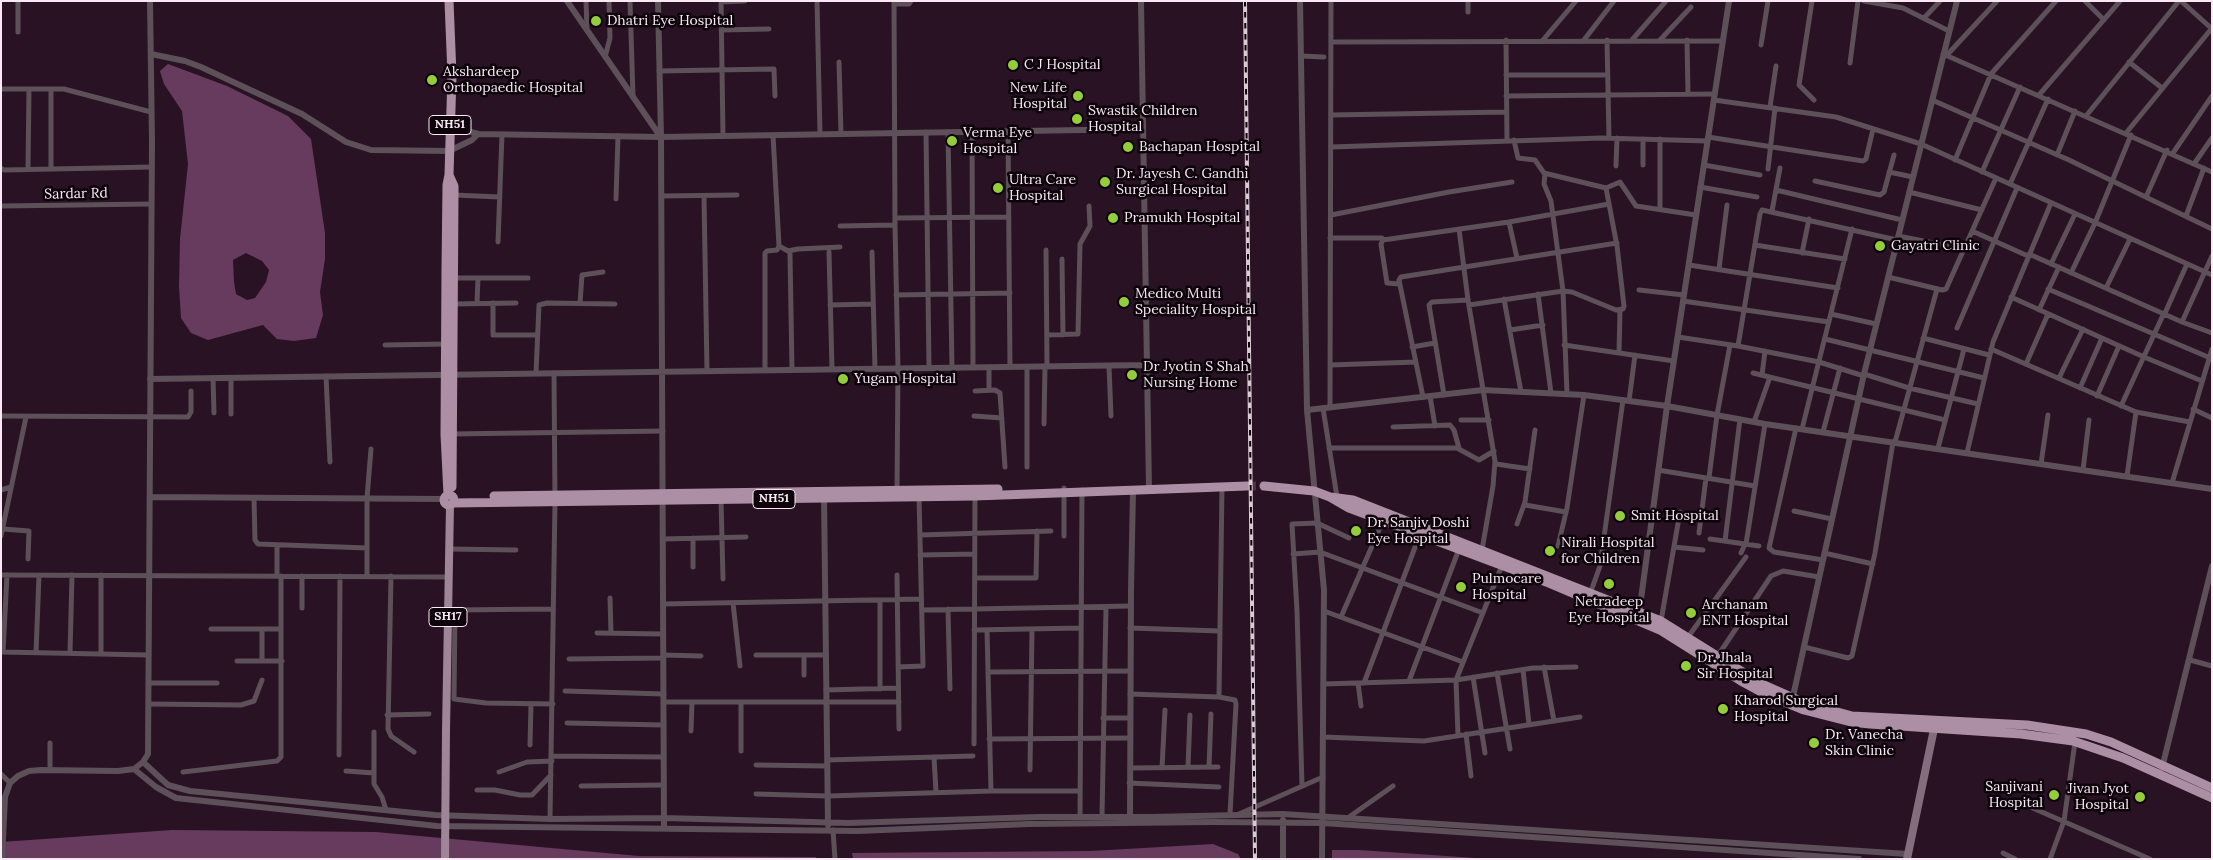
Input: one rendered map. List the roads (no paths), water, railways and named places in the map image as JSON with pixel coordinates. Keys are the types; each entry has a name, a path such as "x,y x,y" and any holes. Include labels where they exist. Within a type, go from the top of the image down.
{"highway":[{"name":"NH51","path":"449,1 452,31 449,175 454,186 447,344 450,374"},
{"name":"NH51","path":"452,31 455,1"},
{"name":"NH51","path":"449,278 453,304 449,434 450,499 1095,491 1247,486"},
{"path":"1264,486 1314,491 1333,497 1353,500 1482,550 1504,562"},
{"name":"NH51","path":"663,497 722,499 897,490 919,493"},
{"path":"1333,497 1349,508 1383,521 1459,549 1504,562 1639,616 1661,621 1792,702 1852,716 2027,725 2086,734 2162,770 2212,798"},
{"path":"1639,616 1741,681 1765,694 1852,722 1934,730 2021,734 2075,742 2212,788"}],"main road":[{"name":"SH17","path":"445,859 446,730 452,610 448,576 450,499"},
{"path":"1909,857 1936,720"}],"street":[{"path":"18,1 18,32"},
{"path":"2,859 5,797 10,783 18,776 29,771 118,771 134,769 143,762 148,754 150,704 152,204 150,1"},
{"path":"567,1 661,137"},
{"path":"586,1 587,31"},
{"path":"605,57 610,32 609,1"},
{"path":"630,1 633,96"},
{"path":"658,1 661,137 664,828"},
{"path":"817,1 820,134"},
{"path":"897,490 898,368 894,2 908,4 911,1"},
{"path":"1141,1 1149,489"},
{"path":"1300,1 1307,410 1324,611 1322,859"},
{"path":"1331,1 1330,365 1326,408 1333,497"},
{"path":"1468,1 1468,12"},
{"path":"1543,40 1576,1"},
{"path":"1584,40 1614,1"},
{"path":"1632,40 1666,1"},
{"path":"1639,616 1667,406 1729,1"},
{"path":"1761,45 1768,1"},
{"path":"1812,1 1799,85 1814,100"},
{"path":"1850,63 1858,1"},
{"path":"1864,1 1903,8 1949,31"},
{"path":"1903,8 1904,1"},
{"path":"1924,18 1940,1"},
{"path":"1792,702 1876,324 1957,1"},
{"path":"1945,55 1997,1"},
{"path":"1955,160 1991,74 2056,1"},
{"path":"2085,1 2104,20"},
{"path":"2039,95 2120,1"},
{"path":"2071,273 2095,223 2128,134 2162,88 2211,28 2180,1 2086,116"},
{"path":"723,136 721,2 744,2"},
{"path":"1660,40 1691,7"},
{"path":"721,30 769,29"},
{"path":"1331,42 1506,40 1723,41"},
{"path":"1506,40 1507,141"},
{"path":"1607,40 1609,138"},
{"path":"1687,40 1688,94"},
{"path":"151,54 185,60 268,96 302,114 346,142 358,147 388,151 449,150 472,140 478,134"},
{"path":"1945,55 2167,150 2212,172"},
{"path":"1301,56 1324,57"},
{"path":"839,62 841,134"},
{"path":"2129,62 2162,88"},
{"path":"1768,169 1776,66"},
{"path":"659,71 774,69 775,96"},
{"path":"1506,75 1607,75"},
{"path":"1982,172 2020,87"},
{"path":"1,89 51,89 80,93 152,112"},
{"path":"28,170 29,89"},
{"path":"51,89 51,169"},
{"path":"1506,96 1688,94 1836,117 1921,144 2212,276"},
{"path":"2173,153 2212,96"},
{"path":"2010,184 2048,99"},
{"path":"1932,100 2057,155 2212,228"},
{"path":"2057,155 2075,111"},
{"path":"1331,115 1506,112"},
{"path":"450,126 478,134 661,137 1143,129"},
{"path":"1331,147 1514,140 1609,138 1708,139 1770,146 1864,161 1873,129"},
{"path":"1008,131 1010,367"},
{"path":"926,132 929,368"},
{"path":"948,132 952,368"},
{"path":"972,132 973,367"},
{"path":"498,242 502,134"},
{"path":"765,370 765,253 768,250 777,250 779,246 773,135"},
{"path":"616,200 618,136"},
{"path":"1616,166 1617,138"},
{"path":"2194,164 2212,138"},
{"path":"1643,139 1643,165"},
{"path":"1660,139 1660,209"},
{"path":"1514,140 1518,158 1535,160 1545,174 1544,184 1551,198 1563,291 1567,394"},
{"path":"2146,197 2167,150"},
{"path":"1816,181 1880,195 1884,192 1894,155"},
{"path":"1704,165 1760,175"},
{"path":"1,168 4,170 28,170 152,167"},
{"path":"1772,211 1780,168"},
{"path":"2186,216 2204,168"},
{"path":"1889,172 1913,177"},
{"path":"1545,174 1606,188 1622,183 1634,205 1696,215"},
{"path":"1888,277 1942,290 1949,286 1996,178"},
{"path":"1331,215 1448,192 1512,182"},
{"path":"1606,188 1617,243 1624,306 1620,310 1619,353"},
{"path":"1700,188 1757,197"},
{"path":"1957,328 2017,188"},
{"path":"1776,190 1902,220"},
{"path":"1909,192 1982,210"},
{"path":"661,196 737,195"},
{"path":"704,196 708,371"},
{"path":"452,200 500,197"},
{"path":"1967,453 1990,352 2051,203"},
{"name":"Sardar Rd","path":"1,206 152,204"},
{"path":"1400,284 1387,282 1381,241 1510,222 1609,204"},
{"path":"1047,335 1075,335 1078,331 1080,244 1090,226 1089,206"},
{"path":"1719,270 1727,206"},
{"path":"1738,346 1761,212 1765,210 1852,229 1964,249"},
{"path":"2051,264 2075,214"},
{"path":"895,218 1009,217"},
{"path":"1802,253 1809,219"},
{"path":"1510,222 1517,258"},
{"path":"840,226 895,224"},
{"path":"1459,229 1468,302 1496,464 1482,550"},
{"path":"1852,229 1820,362 1799,428 1769,548 1774,552 1824,556 1872,564"},
{"path":"1972,231 2059,267 2182,322 2212,333"},
{"path":"1330,238 1382,238"},
{"path":"2106,288 2130,239"},
{"path":"1434,426 1412,347 1400,284 1401,277 1617,243"},
{"path":"1755,245 1845,259"},
{"path":"779,246 788,251 798,248 840,247"},
{"path":"1044,424 1047,335 1046,250"},
{"path":"829,252 832,369"},
{"path":"872,252 875,368"},
{"path":"790,254 792,370"},
{"path":"2182,322 2212,256"},
{"path":"1062,259 1064,335"},
{"path":"2121,406 2187,264"},
{"path":"1689,265 1838,288"},
{"path":"2039,310 2059,267"},
{"path":"580,303 582,275 603,272"},
{"path":"449,278 528,278"},
{"path":"478,278 478,303"},
{"path":"1804,647 1848,658 1852,656 1872,564 1894,442 1937,289"},
{"path":"2048,289 2208,357"},
{"path":"1639,290 1744,310 1829,322"},
{"path":"1444,395 1429,305 1432,302 1504,299 1563,291 1572,292 1620,310"},
{"path":"896,296 1010,294"},
{"path":"1538,294 1551,393"},
{"path":"2011,297 2202,381"},
{"path":"1504,299 1521,392"},
{"path":"493,303 493,335 537,335"},
{"path":"453,304 516,303"},
{"path":"536,373 539,305 547,303 615,304"},
{"path":"830,305 873,304"},
{"path":"1831,314 1876,324"},
{"path":"2026,364 2048,314"},
{"path":"1510,330 1543,325"},
{"path":"2059,378 2083,330"},
{"path":"1678,337 1738,346 1820,362 1909,388 1978,404"},
{"path":"1922,338 1964,349 1990,352 2026,364 2136,412 2190,422"},
{"path":"2080,388 2102,338"},
{"path":"1825,339 1916,363 1984,378"},
{"path":"1412,347 1435,343"},
{"path":"385,345 447,344"},
{"path":"1564,345 1674,361"},
{"path":"1699,533 1730,345"},
{"path":"2097,396 2119,346"},
{"path":"1938,448 1964,349"},
{"path":"2172,483 2208,357 2212,349"},
{"path":"1762,375 1765,351"},
{"path":"1590,596 1600,566 1626,400 1635,355"},
{"path":"1330,365 1416,362"},
{"path":"150,379 1146,365"},
{"path":"1109,366 1111,416"},
{"path":"989,367 989,390"},
{"path":"1027,367 1027,467"},
{"path":"1823,432 1840,368"},
{"path":"550,819 555,498 554,373"},
{"path":"1753,373 1945,420"},
{"path":"326,376 330,462"},
{"path":"1754,422 1770,377"},
{"path":"213,378 214,413"},
{"path":"231,378 231,414"},
{"path":"975,390 998,391 1000,393 1005,467"},
{"path":"1307,410 1484,390 1584,395 1667,406 1765,424 2212,489"},
{"path":"1,416 188,417 191,412 191,391"},
{"path":"1558,546 1566,512 1584,395"},
{"path":"2193,409 2212,418"},
{"path":"2127,476 2136,412"},
{"path":"2041,464 2048,415"},
{"path":"974,416 1002,418"},
{"path":"1,536 26,417"},
{"path":"1725,541 1740,419"},
{"path":"1461,420 1489,420"},
{"path":"2083,470 2089,420"},
{"path":"1688,637 1743,555 1765,424"},
{"path":"1392,427 1453,426 1459,448"},
{"path":"1516,524 1525,505 1535,430"},
{"path":"449,434 663,431"},
{"path":"1329,448 1459,448 1477,460 1494,451"},
{"path":"366,576 367,498 371,449"},
{"path":"1496,464 1530,469"},
{"path":"1658,470 1755,486"},
{"path":"1219,697 1222,487"},
{"path":"1,490 11,488"},
{"path":"1080,817 1082,490"},
{"path":"1130,820 1130,606 1133,490"},
{"path":"1064,491 1064,536"},
{"path":"974,744 975,492"},
{"path":"898,667 923,666 919,493"},
{"path":"824,495 828,822 835,859"},
{"path":"150,497 450,499"},
{"path":"254,498 255,542 277,546 367,548"},
{"path":"722,499 723,579"},
{"path":"1525,505 1566,512"},
{"path":"1794,511 1832,518"},
{"path":"1661,621 1680,512"},
{"path":"1341,617 1383,521"},
{"path":"1302,786 1297,611 1292,524 1317,523 1348,538"},
{"path":"2,527 29,531 28,559"},
{"path":"975,578 1036,578 1037,531"},
{"path":"920,535 1050,531"},
{"path":"1361,706 1361,683 1420,534"},
{"path":"663,539 746,537"},
{"path":"693,538 693,567"},
{"path":"1710,538 1759,546"},
{"path":"183,772 280,759 282,754 282,629 277,546"},
{"path":"1674,548 1703,550"},
{"path":"1409,681 1459,549"},
{"path":"449,550 516,550"},
{"path":"1293,554 1320,552 1483,613"},
{"path":"920,555 975,554"},
{"path":"1458,736 1456,680 1504,562"},
{"path":"2162,770 2212,566"},
{"path":"1717,657 1772,576 1783,571 1819,577"},
{"path":"149,656 2,652 4,575 448,576"},
{"path":"36,653 39,575"},
{"path":"70,654 72,575"},
{"path":"101,654 102,575"},
{"path":"897,575 899,730"},
{"path":"302,576 302,608"},
{"path":"339,755 340,576"},
{"path":"391,576 388,729 391,736 414,752"},
{"path":"610,598 611,634"},
{"path":"663,604 922,599"},
{"path":"880,600 880,689"},
{"path":"733,603 740,666"},
{"path":"922,610 1130,606"},
{"path":"1102,817 1106,607"},
{"path":"553,609 452,610 454,699 486,703 553,704"},
{"path":"948,609 950,689"},
{"path":"1324,611 1463,662"},
{"path":"974,630 1081,628"},
{"path":"1130,628 1220,631"},
{"path":"211,629 282,629"},
{"path":"262,629 262,661"},
{"path":"1030,770 1032,629"},
{"path":"987,630 990,791"},
{"path":"597,633 663,634"},
{"path":"804,655 804,675"},
{"path":"756,656 826,655"},
{"path":"569,658 701,656"},
{"path":"2190,660 2212,666"},
{"path":"237,661 282,661"},
{"path":"1323,684 1456,680 1544,667 1576,667"},
{"path":"1544,667 1554,721"},
{"path":"1523,670 1529,724"},
{"path":"988,672 1130,671"},
{"path":"1497,673 1510,749"},
{"path":"1472,677 1485,753"},
{"path":"150,704 241,705 254,701 262,680"},
{"path":"149,683 217,683"},
{"path":"826,690 898,688"},
{"path":"565,691 664,694"},
{"path":"1130,694 1219,697 1235,700 1230,814"},
{"path":"664,702 898,702"},
{"path":"691,731 692,702"},
{"path":"741,751 742,703"},
{"path":"530,745 531,704"},
{"path":"1162,768 1165,710"},
{"path":"387,715 429,714"},
{"path":"1188,768 1190,714"},
{"path":"1209,767 1211,714"},
{"path":"1323,737 1424,741 1580,717"},
{"path":"1103,718 1130,718"},
{"path":"567,723 664,726"},
{"path":"374,732 374,784 382,797 386,810"},
{"path":"1466,734 1471,776"},
{"path":"989,739 1130,738"},
{"path":"2050,859 2064,822 2075,742"},
{"path":"50,743 50,770"},
{"path":"756,765 973,756"},
{"path":"499,772 527,762 552,759 664,757"},
{"path":"934,757 936,792"},
{"path":"143,762 160,778 177,788 435,815 550,819 664,818 828,822 1102,817 1130,820 1323,823 1859,859"},
{"path":"1130,768 1218,767"},
{"path":"134,769 166,794 176,798 437,826 858,831 1130,820 1241,813 1349,817 1909,857"},
{"path":"346,771 374,773"},
{"path":"1,774 10,783"},
{"path":"477,790 496,790 520,795 532,795 551,775"},
{"path":"1225,822 1241,813 1323,777"},
{"path":"1129,784 1219,787"},
{"path":"581,786 664,785"},
{"path":"1349,817 1393,786"},
{"path":"756,794 828,796 936,792 1080,791"},
{"path":"2028,806 2137,856 2150,859"},
{"path":"1283,814 1284,859"},
{"path":"1480,834 1481,826"},
{"path":"2004,853 2015,859"}],"tunnel":[{"path":"1247,486 1264,486"}],"railway":[{"path":"1245,1 1255,859"}],"place":[{"name":"Dhatri Eye Hospital","path":"596,21"},
{"name":"C J Hospital","path":"1013,65"},
{"name":"Akshardeep Orthopaedic Hospital","path":"432,80"},
{"name":"New Life Hospital","path":"1078,96"},
{"name":"Swastik Children Hospital","path":"1077,119"},
{"name":"Verma Eye Hospital","path":"952,141"},
{"name":"Bachapan Hospital","path":"1128,147"},
{"name":"Dr. Jayesh C. Gandhi Surgical Hospital","path":"1105,182"},
{"name":"Ultra Care Hospital","path":"998,188"},
{"name":"Pramukh Hospital","path":"1113,218"},
{"name":"Gayatri Clinic","path":"1880,246"},
{"name":"Medico Multi Speciality Hospital","path":"1124,302"},
{"name":"Dr Jyotin S Shah Nursing Home","path":"1132,375"},
{"name":"Yugam Hospital","path":"843,379"},
{"name":"Smit Hospital","path":"1620,516"},
{"name":"Dr. Sanjiv Doshi Eye Hospital","path":"1356,531"},
{"name":"Nirali Hospital for Children","path":"1550,551"},
{"name":"Netradeep Eye Hospital","path":"1609,584"},
{"name":"Pulmocare Hospital","path":"1461,587"},
{"name":"Archanam ENT Hospital","path":"1691,613"},
{"name":"Dr. Jhala Sir Hospital","path":"1686,666"},
{"name":"Kharod Surgical Hospital","path":"1723,709"},
{"name":"Dr. Vanecha Skin Clinic","path":"1814,743"},
{"name":"Sanjivani Hospital","path":"2054,795"},
{"name":"Jivan Jyot Hospital","path":"2140,797"}]}
